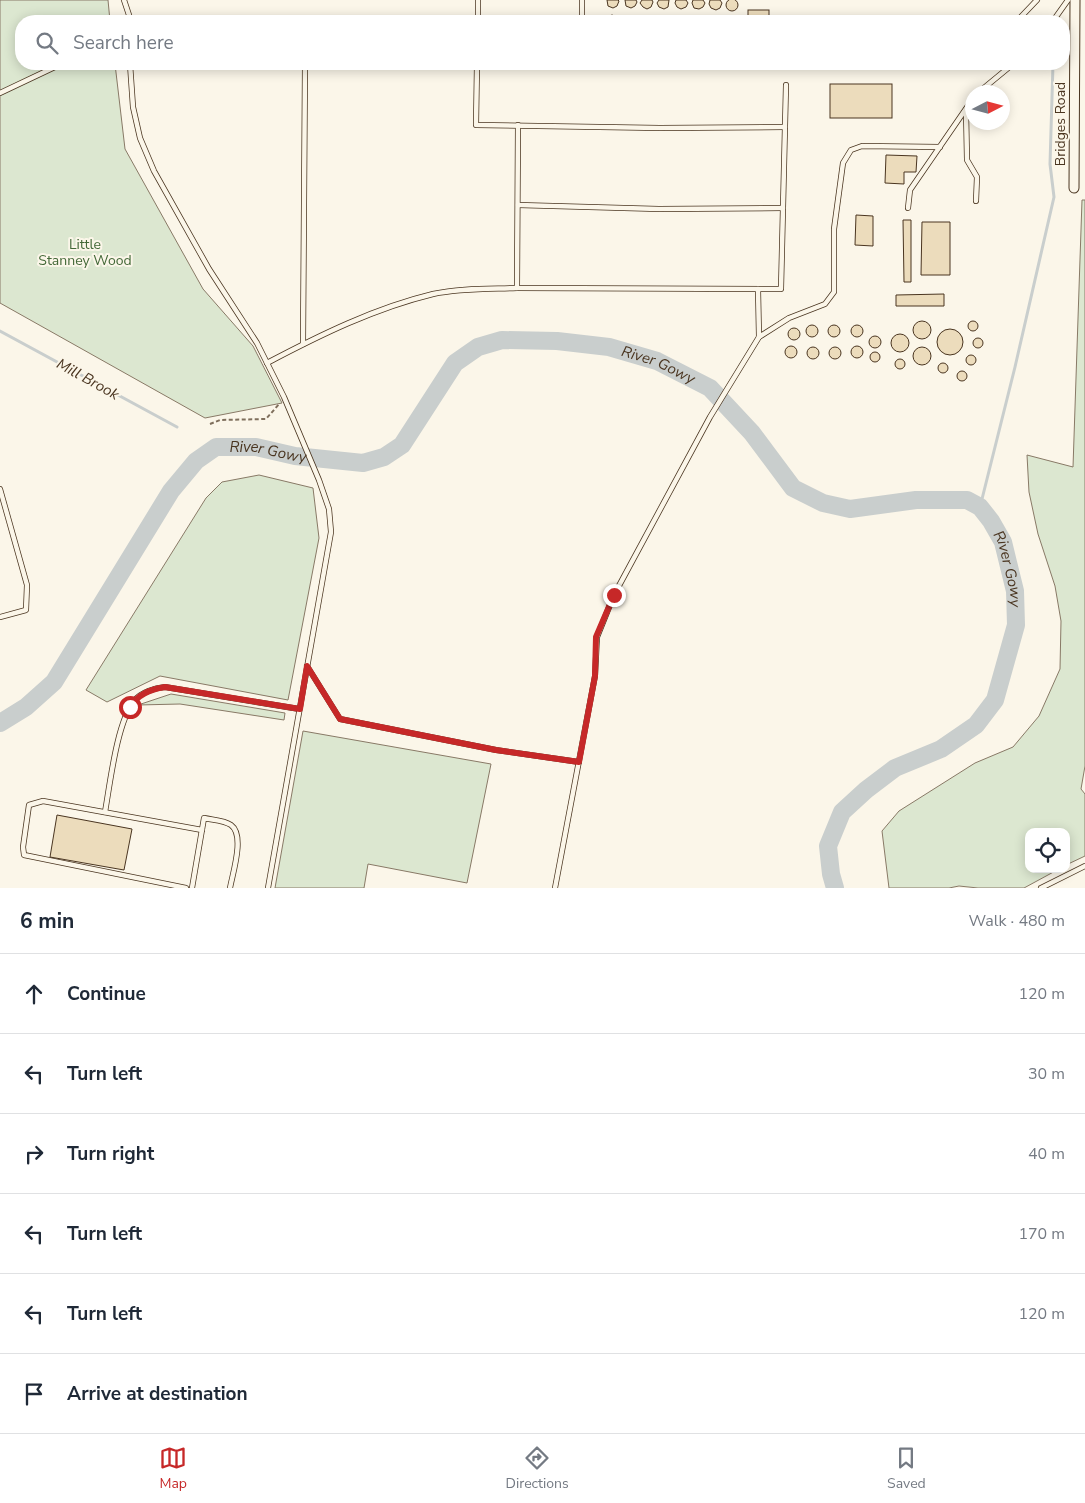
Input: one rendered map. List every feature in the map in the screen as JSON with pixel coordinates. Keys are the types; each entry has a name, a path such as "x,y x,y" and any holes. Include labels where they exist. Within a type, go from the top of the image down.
{"street":[{"name":"Bridges Road","path":"1074,188 1075,0"}],"lane":[{"path":"124,0 129,15"},
{"path":"478,0 478,15"},
{"path":"582,0 582,15"},
{"path":"1023,15 1037,0"},
{"path":"1057,15 1067,0"},
{"path":"0,93 49,70"},
{"path":"130,70 133,107 138,130 154,171 208,269 257,343 267,362 298,429 329,509 331,532 268,888"},
{"path":"303,344 304,70"},
{"path":"477,70 476,125 660,128 785,127"},
{"path":"988,85 1006,70"},
{"path":"267,362 303,344 376,313 434,294 462,290 517,288 781,289 786,85"},
{"path":"908,208 910,190 965,110"},
{"path":"517,288 518,125"},
{"path":"966,130 967,160 977,177 976,201"},
{"path":"555,888 595,676 596,637 614,595 710,418 759,337 789,318 825,304 834,292 834,229 838,191 843,163 850,150 862,146 940,147"},
{"path":"518,205 659,209 783,208"},
{"path":"758,289 759,337"},
{"path":"0,489 27,585 26,610 0,618"},
{"path":"307,666 340,719 496,750 579,762"},
{"path":"105,812 121,732 134,700 145,693 165,687 300,709"},
{"path":"186,888 24,855 29,805 43,801 202,830"},
{"path":"192,888 204,818 225,822 231,825 237,832 238,842 230,888"},
{"path":"1041,888 1085,866"}],"path":[{"path":"210,424 220,420 266,419 277,409 284,397"}],"green space":[{"name":"Little Stanney Wood","path":"0,0 108,0 109,15 15,15 15,70 116,70 125,149 203,289 253,346 282,403 205,418 0,303"},
{"path":"1082,200 1085,200 1085,766 1081,789 1085,794 1085,856 1070,863 1070,828 1025,828 1025,873 1052,873 1024,888 959,886 949,888 889,888 882,831 899,811 975,763 1013,747 1039,716 1060,669 1061,621 1055,586 1038,534 1029,492 1027,455 1073,467"},
{"path":"259,475 313,488 319,538 288,700 160,676 107,702 86,690 206,498 222,482"},
{"path":"171,694 285,713 284,720 180,704 138,705"},
{"path":"303,731 491,764 467,883 368,864 364,888 275,888"}],"building":[{"path":"732,-1 738,5 732,11 726,5"},
{"path":"607,0 619,1 617,6 613,8 608,6"},
{"path":"625,0 636,0 637,2 631,8 626,6"},
{"path":"642,0 652,0 651,7 647,9 643,7 640,3"},
{"path":"659,0 669,0 668,7 664,9 659,7 657,3"},
{"path":"676,0 686,0 688,3 686,7 681,9 677,7"},
{"path":"693,0 703,0 705,3 699,9 694,8"},
{"path":"710,0 720,0 722,3 720,8 716,10 711,8"},
{"path":"748,10 769,10 769,15 748,15"},
{"path":"830,84 892,84 892,118 830,118"},
{"path":"886,155 917,156 916,172 904,172 904,184 885,183"},
{"path":"856,215 873,216 873,246 855,245"},
{"path":"903,220 911,220 911,282 904,282"},
{"path":"922,222 950,222 950,275 921,275"},
{"path":"944,294 944,306 896,306 896,295"},
{"path":"918,321 926,321 931,326 929,337 918,339 913,334 913,326"},
{"path":"973,321 978,326 973,331 968,326"},
{"path":"810,325 814,325 818,331 814,337 810,337 806,333 806,329"},
{"path":"832,325 836,325 840,331 836,337 832,337 828,333 828,329"},
{"path":"855,325 859,325 863,331 859,337 855,337 851,333 851,329"},
{"path":"792,328 796,328 800,334 796,340 792,340 788,336 788,332"},
{"path":"950,329 959,333 963,342 959,351 950,355 941,351 937,342 941,333"},
{"path":"896,334 904,334 909,339 907,350 896,352 891,347 891,339"},
{"path":"873,336 877,336 881,342 877,348 873,348 869,344 869,340"},
{"path":"976,338 980,338 983,343 980,348 976,348 973,345 973,341"},
{"path":"789,346 793,346 797,352 793,358 789,358 785,354 785,350"},
{"path":"855,346 859,346 863,352 859,358 855,358 851,354 851,350"},
{"path":"811,347 815,347 819,353 815,359 811,359 807,355 807,351"},
{"path":"833,347 837,347 841,353 837,359 833,359 829,355 829,351"},
{"path":"918,347 926,347 931,352 929,363 918,365 913,360 913,352"},
{"path":"873,352 877,352 880,357 877,362 873,362 870,359 870,355"},
{"path":"971,355 976,360 971,365 966,360"},
{"path":"900,359 905,364 900,369 895,364"},
{"path":"941,363 945,363 948,368 945,373 941,373 938,370 938,366"},
{"path":"960,371 964,371 967,376 964,381 960,381 957,378 957,374"},
{"path":"57,815 132,829 124,870 50,857"}],"waterway":[{"path":"980,507 1015,367 1054,197 1050,164 1053,70"},
{"name":"Mill Brook","path":"0,331 177,427"},
{"name":"River Gowy","path":"0,723 26,707 54,682 171,491 196,461 216,447 256,447 295,456 363,463 384,457 402,445 455,363 478,347 502,340 557,341 609,347 657,361 710,388 752,433 793,488 823,503 850,509 916,500 967,500 980,507 991,521 1003,542 1015,591 1016,625 995,700 976,725 941,749 895,768 866,790 842,812 828,846 831,874 835,888"}],"route":[{"path":"130,707 139,696 165,687 300,709 307,666 340,719 496,750 579,762 595,676 596,637 614,595"}]}
